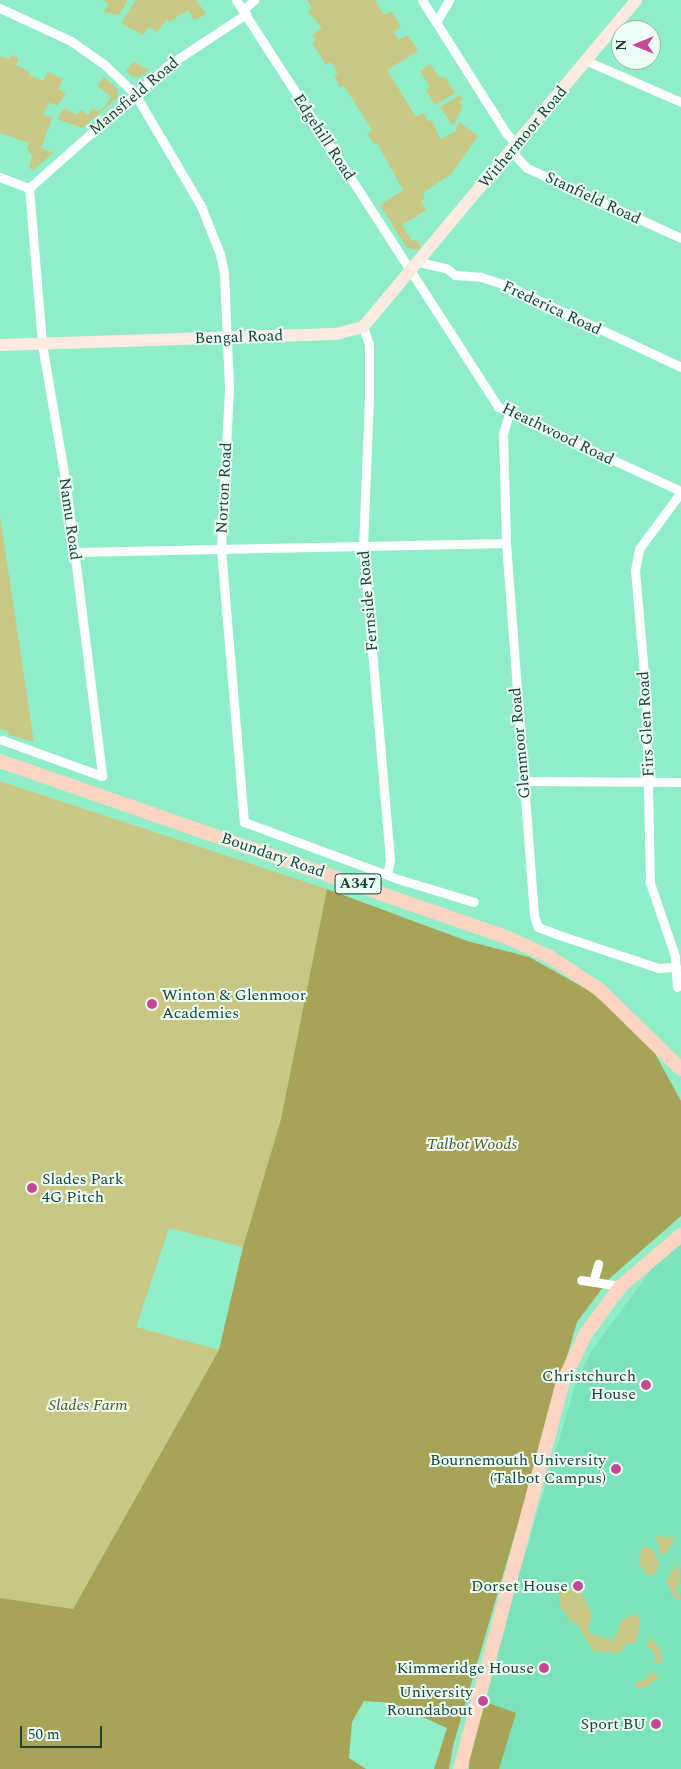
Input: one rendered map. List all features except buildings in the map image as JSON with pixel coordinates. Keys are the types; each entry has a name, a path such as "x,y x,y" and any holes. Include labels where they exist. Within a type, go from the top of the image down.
{"main road":[{"name":"Boundary Road","path":"0,761 506,936 550,957 600,990 681,1069"},
{"path":"460,1769 563,1382 586,1332 621,1286 680,1235"}],"street":[{"name":"Edgehill Road","path":"236,0 411,273"},
{"name":"Mansfield Road","path":"29,188 134,94 174,61 244,12 254,0"},
{"name":"Stanfield Road","path":"422,0 527,168 681,238"},
{"path":"436,22 449,0"},
{"name":"Withermoor Road","path":"411,273 636,0"},
{"name":"Norton Road","path":"0,8 71,41 105,66 134,94 212,229 224,273 229,398 221,549 244,822 387,875 474,902"},
{"path":"587,61 681,102"},
{"path":"0,177 29,188"},
{"name":"Namu Road","path":"2,740 102,776 75,552 42,344 29,188"},
{"name":"Frederica Road","path":"419,262 446,268 455,275 481,277 506,285 681,367"},
{"path":"363,327 411,273"},
{"name":"Heathwood Road","path":"411,273 492,398 509,414 681,491"},
{"name":"Bengal Road","path":"0,345 335,334 363,327"},
{"name":"Fernside Road","path":"363,327 368,344 369,398 363,545 390,860 387,875"},
{"name":"Glenmoor Road","path":"509,414 503,434 506,543 534,916 538,927 658,968 676,967"},
{"name":"Firs Glen Road","path":"677,987 676,967 650,883 650,783 635,561 648,536 681,491"},
{"path":"75,552 506,543"},
{"path":"523,781 681,782"},
{"path":"593,1282 598,1264"},
{"path":"581,1280 621,1286"}],"shaded area":[{"name":"Bournemouth University (Talbot Campus)","path":"681,1244 681,1769 469,1769 492,1666 577,1379 592,1350 660,1258"}],"green space":[{"path":"103,0 127,0 127,2 119,15 104,12 109,4"},
{"path":"136,0 196,0 206,14 194,20 188,10 169,22 167,19 157,32 149,27 143,35 121,23"},
{"path":"307,0 375,0 384,15 391,11 401,27 394,32 399,40 408,35 418,51 387,70 416,117 423,113 429,122 432,120 440,139 455,132 459,122 478,136 452,173 423,193 425,199 421,201 426,210 402,225 412,241 417,240 421,247 418,250 407,248 380,205 403,190 377,143 374,144 367,134 372,130 344,86 340,87 334,76 338,73 331,62 326,65 312,43 316,40 312,35 322,28 308,11 312,8"},
{"path":"12,55 19,58 16,65 30,72 29,75 43,81 48,72 63,79 58,89 66,93 57,106 50,102 43,114 52,118 41,148 53,153 33,170 29,168 32,156 27,149 29,143 0,133 0,56 9,59"},
{"path":"134,61 142,67 150,69 140,77 133,77 126,71"},
{"path":"430,64 439,77 446,78 455,93 435,105 426,90 430,87 420,71"},
{"path":"104,77 118,90 117,98 82,128 57,119 64,108 77,115 81,110 88,115 93,108 98,111 104,107 111,97 97,86"},
{"path":"460,95 463,98 459,103 463,106 453,126 440,107"},
{"path":"0,516 34,742 9,735 8,731 0,729"},
{"name":"Winton & Glenmoor Academies","path":"0,781 327,889 281,1119 243,1247 169,1228 136,1327 219,1350 73,1609 0,1598"},
{"name":"Talbot Woods","path":"327,889 467,941 529,957 588,990 619,1015 652,1048 681,1101 681,1216 610,1278 577,1322 453,1746 449,1769 434,1769 447,1728 392,1703 364,1701 352,1722 349,1758 366,1769 0,1769 0,1598 73,1609 219,1350 243,1247 281,1119"},
{"path":"656,1536 675,1538 666,1554 660,1553"},
{"path":"643,1545 654,1551 659,1565 655,1574 646,1575 639,1562"},
{"path":"678,1563 681,1581 675,1590 681,1597 676,1600 666,1581"},
{"path":"559,1585 580,1591 592,1614 588,1628 590,1634 611,1640 616,1637 621,1621 635,1614 641,1619 636,1642 625,1645 620,1653 593,1651 575,1621 572,1623 560,1606"},
{"path":"649,1638 660,1648 662,1664 655,1662 654,1653 647,1645"},
{"path":"652,1672 659,1674 652,1683 643,1688 635,1688 637,1682 645,1680"},
{"path":"483,1701 516,1713 499,1769 469,1769 469,1749"}],"place":[{"name":"Winton & Glenmoor Academies","path":"152,1004"},
{"name":"Slades Park 4G Pitch","path":"32,1188"},
{"name":"Christchurch House","path":"646,1385"},
{"name":"Bournemouth University (Talbot Campus)","path":"616,1469"},
{"name":"Dorset House","path":"578,1586"},
{"name":"Kimmeridge House","path":"544,1668"},
{"name":"University Roundabout","path":"483,1701"},
{"name":"Sport BU","path":"656,1724"}],"park label":[{"name":"Slades Farm","path":"88,1405"}]}
